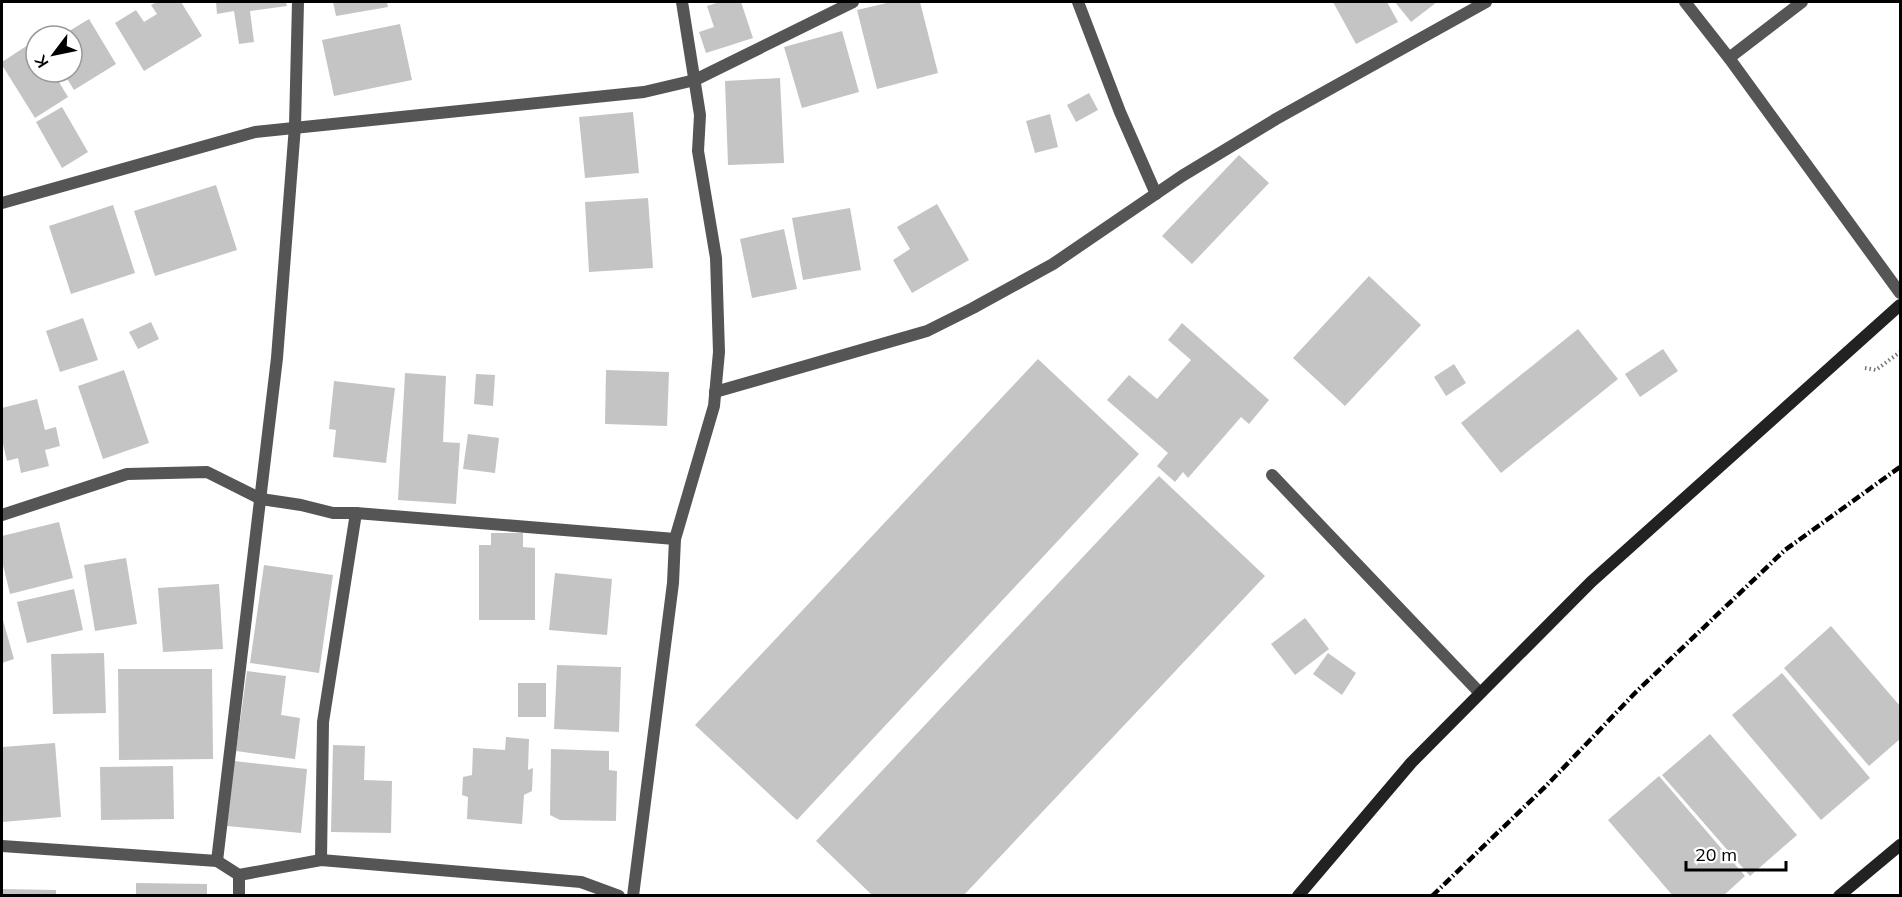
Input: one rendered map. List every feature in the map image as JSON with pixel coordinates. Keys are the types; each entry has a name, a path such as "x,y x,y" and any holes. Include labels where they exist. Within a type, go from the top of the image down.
{"street":[{"path":"217,861 277,358 295,126 298,2"},
{"path":"633,896 673,583 675,539 714,406 719,352 716,258 698,151 700,115 682,2"},
{"path":"2,203 255,132 295,126 644,92 696,80 853,2"},
{"path":"1078,2 1120,112 1156,194"},
{"path":"715,392 927,331 1053,264 1156,194 1276,119 1486,2"},
{"path":"1685,2 1730,58 1900,293"},
{"path":"1730,58 1802,2"},
{"path":"1299,896 1412,763 1591,582 1900,306"},
{"path":"2,515 126,474 207,472 261,500 302,505 333,513 675,539"},
{"path":"1272,475 1480,693"},
{"path":"321,860 323,722 356,513"},
{"path":"1839,896 1900,845"},
{"path":"2,846 217,861 239,875 321,860 581,882 619,896"},
{"path":"239,875 239,896"}],"path":[{"path":"1876,369 1900,352"}],"building":[{"path":"157,2 181,2 202,36 144,71 115,23 136,10 144,22 157,14 151,5"},
{"path":"216,2 286,2 287,6 250,11 254,42 239,44 234,11 217,14"},
{"path":"333,2 387,2 388,7 336,16"},
{"path":"720,2 741,2 753,38 706,53 699,32 714,27 707,6"},
{"path":"891,2 920,2 938,73 877,89 857,10"},
{"path":"1333,2 1387,2 1398,22 1356,44"},
{"path":"1395,2 1437,2 1411,22"},
{"path":"89,19 116,64 84,84 84,24 81,24"},
{"path":"400,24 412,80 334,96 322,40"},
{"path":"842,31 859,92 802,108 784,47"},
{"path":"24,48 24,84 60,84 68,97 35,118 2,62"},
{"path":"780,78 784,163 728,165 725,81"},
{"path":"70,84 84,84 74,90"},
{"path":"1089,93 1098,110 1076,122 1067,105"},
{"path":"62,107 88,152 62,168 36,122"},
{"path":"633,112 639,173 585,178 579,117"},
{"path":"1050,114 1058,147 1035,153 1026,121"},
{"path":"1239,155 1269,183 1192,264 1162,236"},
{"path":"216,185 237,250 155,276 134,211"},
{"path":"648,198 653,268 589,272 585,202"},
{"path":"937,204 969,260 912,293 893,260 910,249 897,227"},
{"path":"113,205 135,273 71,294 49,226"},
{"path":"850,208 861,270 803,280 792,218"},
{"path":"784,229 797,289 752,298 740,239"},
{"path":"1369,276 1421,325 1345,406 1293,358"},
{"path":"83,318 98,360 60,372 46,331"},
{"path":"151,322 159,339 138,349 129,332"},
{"path":"1182,323 1269,400 1249,424 1241,417 1188,478 1183,472 1175,482 1157,466 1168,453 1107,400 1129,375 1157,399 1191,360 1168,340"},
{"path":"1578,329 1618,379 1501,473 1461,423"},
{"path":"1663,349 1678,371 1640,397 1625,374"},
{"path":"1038,359 1139,454 797,820 695,725"},
{"path":"1454,364 1466,383 1446,396 1434,377"},
{"path":"124,370 149,443 103,459 78,386"},
{"path":"606,370 669,372 667,426 605,424"},
{"path":"405,373 446,376 443,442 460,443 456,504 398,500"},
{"path":"476,374 495,375 493,406 474,404"},
{"path":"334,381 395,388 386,463 333,457 336,430 329,429"},
{"path":"37,399 45,430 56,427 60,446 45,450 49,466 21,473 18,458 7,461 2,440 2,408"},
{"path":"468,434 499,438 495,473 463,469"},
{"path":"1159,476 1265,576 963,896 873,896 816,841"},
{"path":"59,522 73,578 10,594 2,561 2,536"},
{"path":"491,533 523,533 523,547 535,548 535,620 479,620 479,545 491,545"},
{"path":"126,558 137,624 95,631 84,565"},
{"path":"264,565 333,575 319,673 250,663"},
{"path":"555,573 612,579 607,635 549,630"},
{"path":"219,584 223,649 163,652 158,588"},
{"path":"74,589 83,630 27,643 17,602"},
{"path":"2,617 14,659 2,663"},
{"path":"1305,618 1329,649 1295,675 1271,644"},
{"path":"1831,626 1900,706 1900,739 1869,766 1784,668"},
{"path":"104,653 106,713 53,714 51,654"},
{"path":"1328,653 1356,673 1342,695 1313,674"},
{"path":"557,665 621,667 619,732 554,729"},
{"path":"118,669 212,669 213,759 119,760"},
{"path":"247,671 286,676 281,715 300,718 295,759 236,751"},
{"path":"1782,673 1870,778 1821,820 1732,715"},
{"path":"518,683 546,683 546,717 518,717"},
{"path":"1710,734 1797,835 1750,876 1662,775"},
{"path":"506,737 529,739 528,770 533,768 532,791 524,795 522,824 467,819 468,797 462,795 463,777 472,775 473,748 505,750"},
{"path":"55,743 61,817 2,822 2,747"},
{"path":"333,745 365,746 364,780 392,781 391,833 331,832"},
{"path":"551,749 609,751 609,770 617,771 616,821 560,820 550,815"},
{"path":"234,761 307,769 301,833 227,826"},
{"path":"173,766 174,819 101,820 100,767"},
{"path":"1659,776 1745,876 1723,896 1673,896 1608,820"},
{"path":"136,883 207,884 207,896 136,896"},
{"path":"2,889 56,890 56,896 2,896"}],"railway":[{"path":"1432,896 1546,786 1636,692 1785,550 1900,467"}]}
